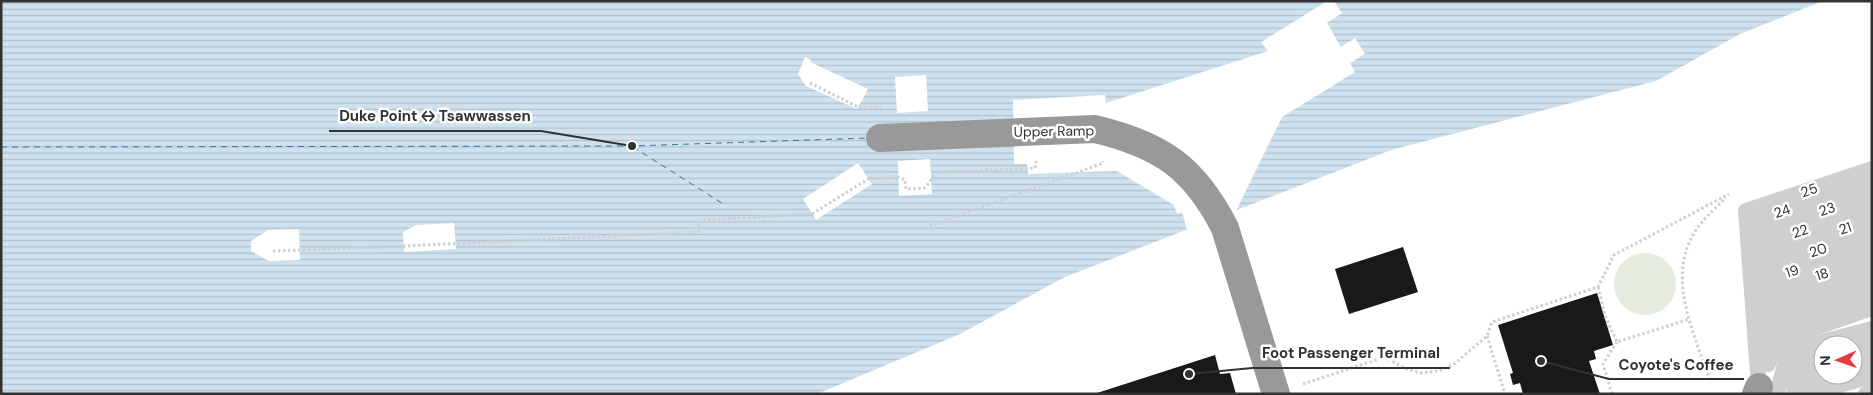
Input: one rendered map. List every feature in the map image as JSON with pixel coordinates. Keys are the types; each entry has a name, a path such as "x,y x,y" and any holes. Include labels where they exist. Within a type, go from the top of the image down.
{"highway":[{"name":"Upper Ramp","path":"1096,129 1140,142 1160,152 1178,165 1198,184 1213,204 1226,228 1283,391 1224,228 1212,205 1196,184 1159,154 1139,143 1096,131 1073,130 880,138 1096,129"}],"lane":[{"name":"25","path":"1776,304 1872,168"},
{"name":"24","path":"1776,304 1872,181"},
{"name":"23","path":"1776,304 1872,194"},
{"name":"22","path":"1776,304 1872,207"},
{"name":"21","path":"1776,304 1872,219"},
{"name":"20","path":"1776,304 1872,232"},
{"name":"19","path":"1776,304 1872,245"},
{"name":"18","path":"1776,304 1872,257"},
{"path":"1776,304 1872,270"},
{"path":"1776,304 1872,283"},
{"path":"1776,304 1872,296"},
{"path":"1776,304 1872,308"},
{"path":"1776,304 1872,329"},
{"path":"1776,304 1813,347"},
{"path":"1776,304 1813,359"},
{"path":"1776,304 1872,376"},
{"path":"1768,392 1776,304"},
{"path":"1768,392 1776,304"},
{"path":"1768,392 1776,304"},
{"path":"1768,392 1776,304"},
{"path":"1768,392 1776,304"},
{"path":"1768,392 1776,304"},
{"path":"1776,304 1787,394"},
{"path":"1768,392 1790,343 1872,317"},
{"path":"1866,394 1872,392"}],"path":[{"path":"810,83 858,107"},
{"path":"930,226 1103,163 1105,132"},
{"path":"273,251 698,232 700,222 703,220 812,214 868,179 898,177 905,180 906,189 925,188 937,172 1027,169"},
{"path":"1617,342 1605,316 1598,287 1614,255 1732,192 1703,221 1692,236 1685,255 1682,271 1683,287 1690,319 1710,380"},
{"path":"1283,391 1385,357 1404,368 1420,373 1438,371 1454,364 1487,336 1492,322 1598,287"},
{"path":"1612,394 1603,364 1617,342 1690,319"},
{"path":"1487,336 1505,394"}],"shaded area":[{"path":"1639,253 1651,253 1667,262 1674,272 1676,284 1674,296 1667,306 1651,315 1639,315 1628,310 1619,301 1614,290 1614,278 1619,267 1628,258"}],"water":[{"path":"1,1 1823,1 1740,34 1656,81 1391,150 1065,277 960,334 817,394 1,394"}],"pier":[{"path":"1327,1 1334,1 1342,13 1327,23 1341,47 1355,38 1365,54 1350,63 1355,72 1282,117 1236,211 1187,230 1182,212 1177,214 1174,205 1117,171 1028,174 1027,164 1014,164 1013,100 1105,95 1106,103 1268,51 1261,42"},
{"path":"805,57 811,60 810,62 868,89 857,109 806,86 798,74"},
{"path":"926,75 928,111 897,113 895,77"},
{"path":"930,159 932,194 899,196 898,161"},
{"path":"858,163 872,184 816,220 803,199"},
{"path":"454,223 456,249 404,252 403,232 416,225"},
{"path":"299,229 300,260 269,261 251,251 251,241 268,230"}],"building":[{"path":"1403,247 1418,292 1349,314 1335,269"},
{"path":"1597,293 1613,345 1594,351 1596,359 1589,361 1600,394 1523,394 1520,383 1513,385 1510,374 1513,373 1498,325"},
{"path":"1215,355 1220,374 1230,373 1236,394 1094,394"}],"ferry route":[{"path":"1,147 632,146 868,138"},
{"path":"633,147 725,205"}],"place":[{"name":"Duke Point ↔ Tsawwassen","path":"632,146"},
{"name":"Coyote's Coffee","path":"1541,361"},
{"name":"Foot Passenger Terminal","path":"1189,374"}]}
